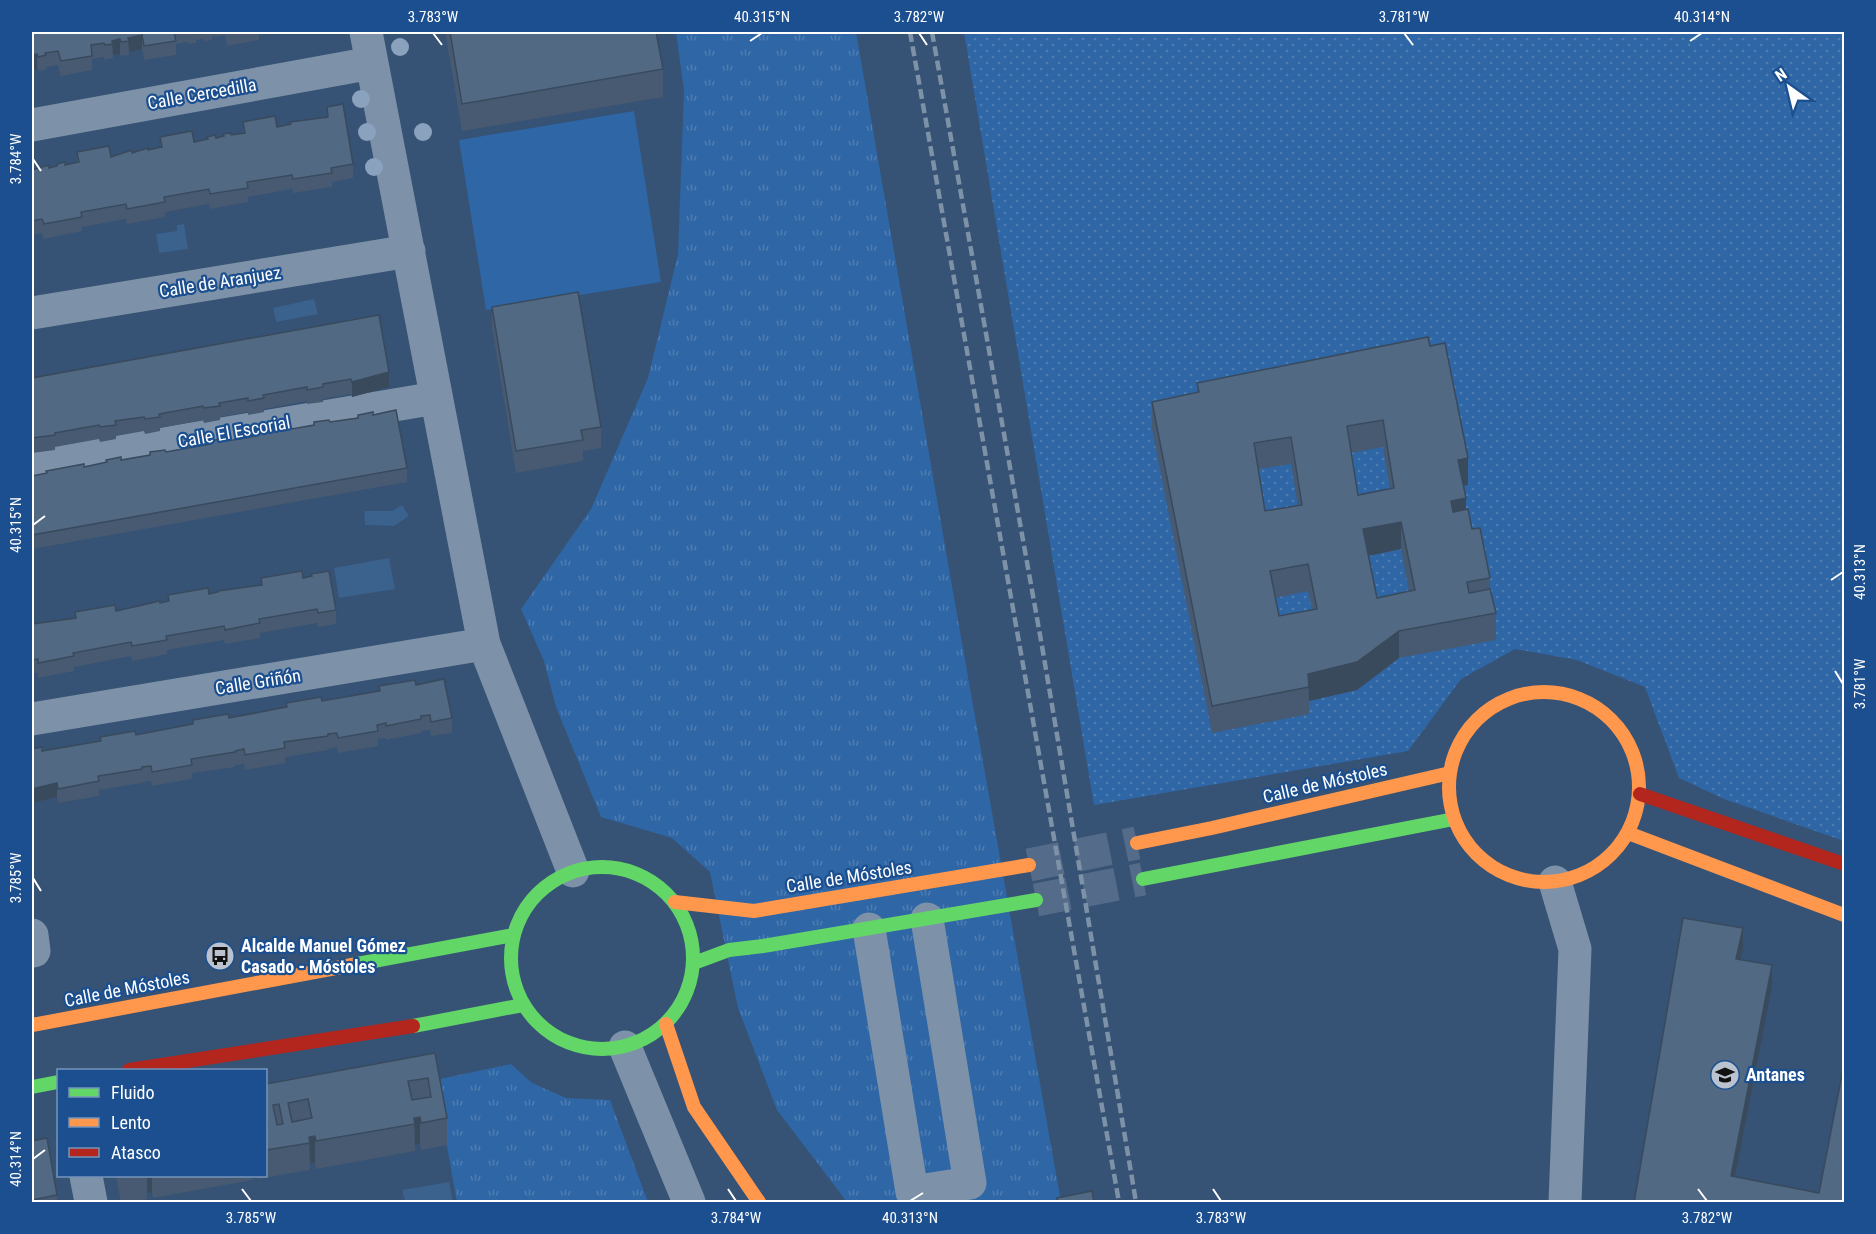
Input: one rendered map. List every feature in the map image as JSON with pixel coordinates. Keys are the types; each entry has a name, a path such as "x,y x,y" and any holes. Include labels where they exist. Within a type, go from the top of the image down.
{"main road":[{"path":"1539,691 1572,695 1601,709 1623,732 1637,762 1640,794 1636,814 1628,833 1610,857 1584,873 1555,882 1523,880 1493,868 1470,847 1454,819 1449,796 1450,773 1460,742 1480,716 1507,698 1539,691"},
{"name":"Calle de Móstoles","path":"1137,843 1223,826 1450,773"},
{"path":"1640,794 1845,864"},
{"path":"1143,879 1454,819"},
{"path":"1628,833 1845,915"},
{"name":"Calle de Móstoles","path":"675,902 754,911 1029,865"},
{"path":"600,866 629,870 655,882 675,902 686,920 693,941 694,963 690,985 681,1006 666,1024 647,1038 625,1047 595,1050 567,1043 542,1028 523,1005 514,983 510,959 513,935 525,908 546,886 573,871 600,866"},
{"path":"694,963 729,950 1036,900"},
{"name":"Calle de Móstoles","path":"32,1025 513,935"},
{"path":"142,1069 425,1024 523,1005"},
{"path":"666,1024 694,1107 759,1203"},
{"path":"32,1087 57,1082"}],"street":[{"name":"Calle Cercedilla","path":"32,125 369,47"},
{"path":"369,47 484,644 573,871"},
{"name":"Calle de Aranjuez","path":"32,314 409,251"},
{"name":"Calle El Escorial","path":"32,466 436,398"},
{"name":"Calle Griñón","path":"32,719 484,644"},
{"path":"1555,882 1575,949 1565,1203"},
{"path":"869,929 912,1192 970,1183 927,919"},
{"path":"625,1047 689,1203"},
{"path":"86,1177 91,1203"}],"green space":[{"path":"676,32 856,32 1061,1202 847,1202 777,1110 738,1008 710,872 672,838 601,817 556,707 544,661 521,609 591,509 648,378 678,254 684,91"},
{"path":"964,32 1844,32 1844,841 1724,799 1679,778 1645,687 1577,660 1515,649 1461,679 1408,751 1094,805"},
{"path":"634,111 661,282 486,310 459,140"},
{"path":"511,1064 532,1083 566,1098 610,1100 648,1202 457,1202 435,1080"}],"shaded area":[{"path":"184,224 188,249 159,253 156,234 177,231 177,225"},
{"path":"314,299 318,314 276,322 273,308"},
{"path":"402,505 409,516 394,526 365,525 364,511 392,511"},
{"path":"389,558 395,589 339,598 334,568"},
{"path":"449,1182 453,1202 405,1202 402,1190"}],"building":[{"path":"32,32 174,32 176,41 144,46 142,35 128,38 129,41 121,42 120,39 112,41 113,44 91,45 92,56 61,61 58,51 45,53 46,55 38,57 37,54 32,55"},
{"path":"450,32 656,32 663,69 462,104"},
{"path":"343,104 353,164 331,168 332,173 293,179 292,175 247,182 248,188 210,194 209,189 164,197 165,202 127,209 126,204 81,212 82,217 44,224 42,219 32,221 32,170 49,165 49,168 65,162 65,165 79,162 77,152 109,146 111,157 132,150 132,153 162,147 160,137 192,131 194,142 215,135 216,138 224,136 223,134 245,133 243,122 275,116 277,127 291,124 290,122 328,117 327,107"},
{"path":"578,292 601,427 581,430 583,440 516,451 492,307"},
{"path":"379,315 389,372 352,382 351,379 323,384 323,387 307,390 307,387 263,395 264,398 248,401 248,398 219,403 220,406 204,408 203,406 159,414 160,417 115,421 116,425 100,427 99,425 32,438 32,378"},
{"path":"1428,337 1430,346 1445,343 1468,458 1458,460 1466,498 1451,501 1453,512 1468,509 1472,529 1480,528 1490,578 1467,582 1469,593 1490,589 1496,613 1399,631 1357,662 1308,674 1309,687 1212,706 1152,402 1199,392 1197,383","holes":["1383,420 1394,488 1358,495 1347,426","1291,437 1302,505 1265,511 1254,443","1401,522 1415,590 1377,598 1363,529","1308,564 1317,609 1279,616 1270,571"]},
{"path":"396,410 407,468 32,535 32,476 47,473 46,471 84,464 84,467 121,457 121,460 150,455 150,452 165,450 166,452 210,444 210,441 225,438 226,441 240,439 255,436 254,433 291,427 292,429 314,425 314,422 358,418 358,415 373,412 373,415"},
{"path":"302,571 303,578 329,571 336,610 318,613 317,609 259,619 260,623 225,630 224,626 166,636 167,640 132,646 131,642 73,653 74,656 38,663 38,659 32,660 32,624 76,618 75,612 115,605 116,611 160,601 160,603 169,601 168,595 208,588 209,594 262,585 261,578"},
{"path":"444,679 452,718 431,722 430,715 421,716 421,719 386,726 386,723 377,725 378,731 338,738 337,733 328,734 328,736 284,742 285,748 245,755 244,749 191,759 192,765 152,772 151,766 142,767 142,769 98,776 99,781 58,789 57,783 32,789 32,749 42,747 42,751 101,741 100,737 135,731 136,735 193,724 193,720 228,714 229,718 287,707 286,703 321,697 322,701 380,691 379,686 415,680 416,685"},
{"path":"1683,918 1743,928 1736,959 1772,965 1731,1176 1819,1193 1845,1059 1845,1203 1634,1203"},
{"path":"435,1053 447,1118 421,1123 420,1117 414,1118 415,1124 316,1141 315,1136 309,1137 310,1143 267,1150 267,1084","holes":["428,1078 431,1097 412,1100 408,1081","308,1099 312,1118 292,1122 288,1103","279,1104 283,1124 277,1125 273,1105"]},
{"path":"47,1138 57,1195 32,1200 32,1141"},
{"path":"1092,1191 1094,1203 1058,1203 1057,1198"}],"tunnel":[{"path":"1029,865 1137,843"},
{"path":"1036,900 1143,879"}],"railway":[{"path":"910,32 1119,1202"},
{"path":"932,32 1042,646 1136,1202"}],"traffic: fast":[{"path":"1143,879 1454,819"},
{"path":"602,867 620,868 637,874 653,882 667,893 678,907 686,923 692,940 693,958 692,976 686,993 678,1009 667,1023 653,1034 637,1042 620,1048 602,1049 584,1048 567,1042 551,1034 537,1023 526,1009 518,993 512,976 511,958 512,940 518,923 526,907 537,893 551,882 567,874 584,868 602,867"},
{"path":"694,963 729,950 1036,900"},
{"path":"352,965 513,935"},
{"path":"413,1026 523,1005"},
{"path":"32,1087 57,1082"}],"traffic: slow":[{"path":"1535,692 1553,692 1589,703 1611,720 1623,734 1632,751 1639,787 1632,823 1623,840 1611,854 1589,871 1572,878 1553,882 1535,882 1499,871 1477,854 1465,840 1453,815 1449,796 1449,778 1460,742 1477,720 1491,708 1516,696 1535,692"},
{"path":"1137,843 1450,773"},
{"path":"1628,833 1844,915"},
{"path":"675,902 754,911 1029,865"},
{"path":"32,1025 352,965"},
{"path":"666,1024 694,1107 759,1202"}],"traffic: jam":[{"path":"1640,794 1844,864"},
{"path":"135,1069 413,1026"}],"place":[{"name":"Alcalde Manuel Gómez Casado - Móstoles","path":"220,956"},
{"name":"Antanes","path":"1725,1075"}]}
